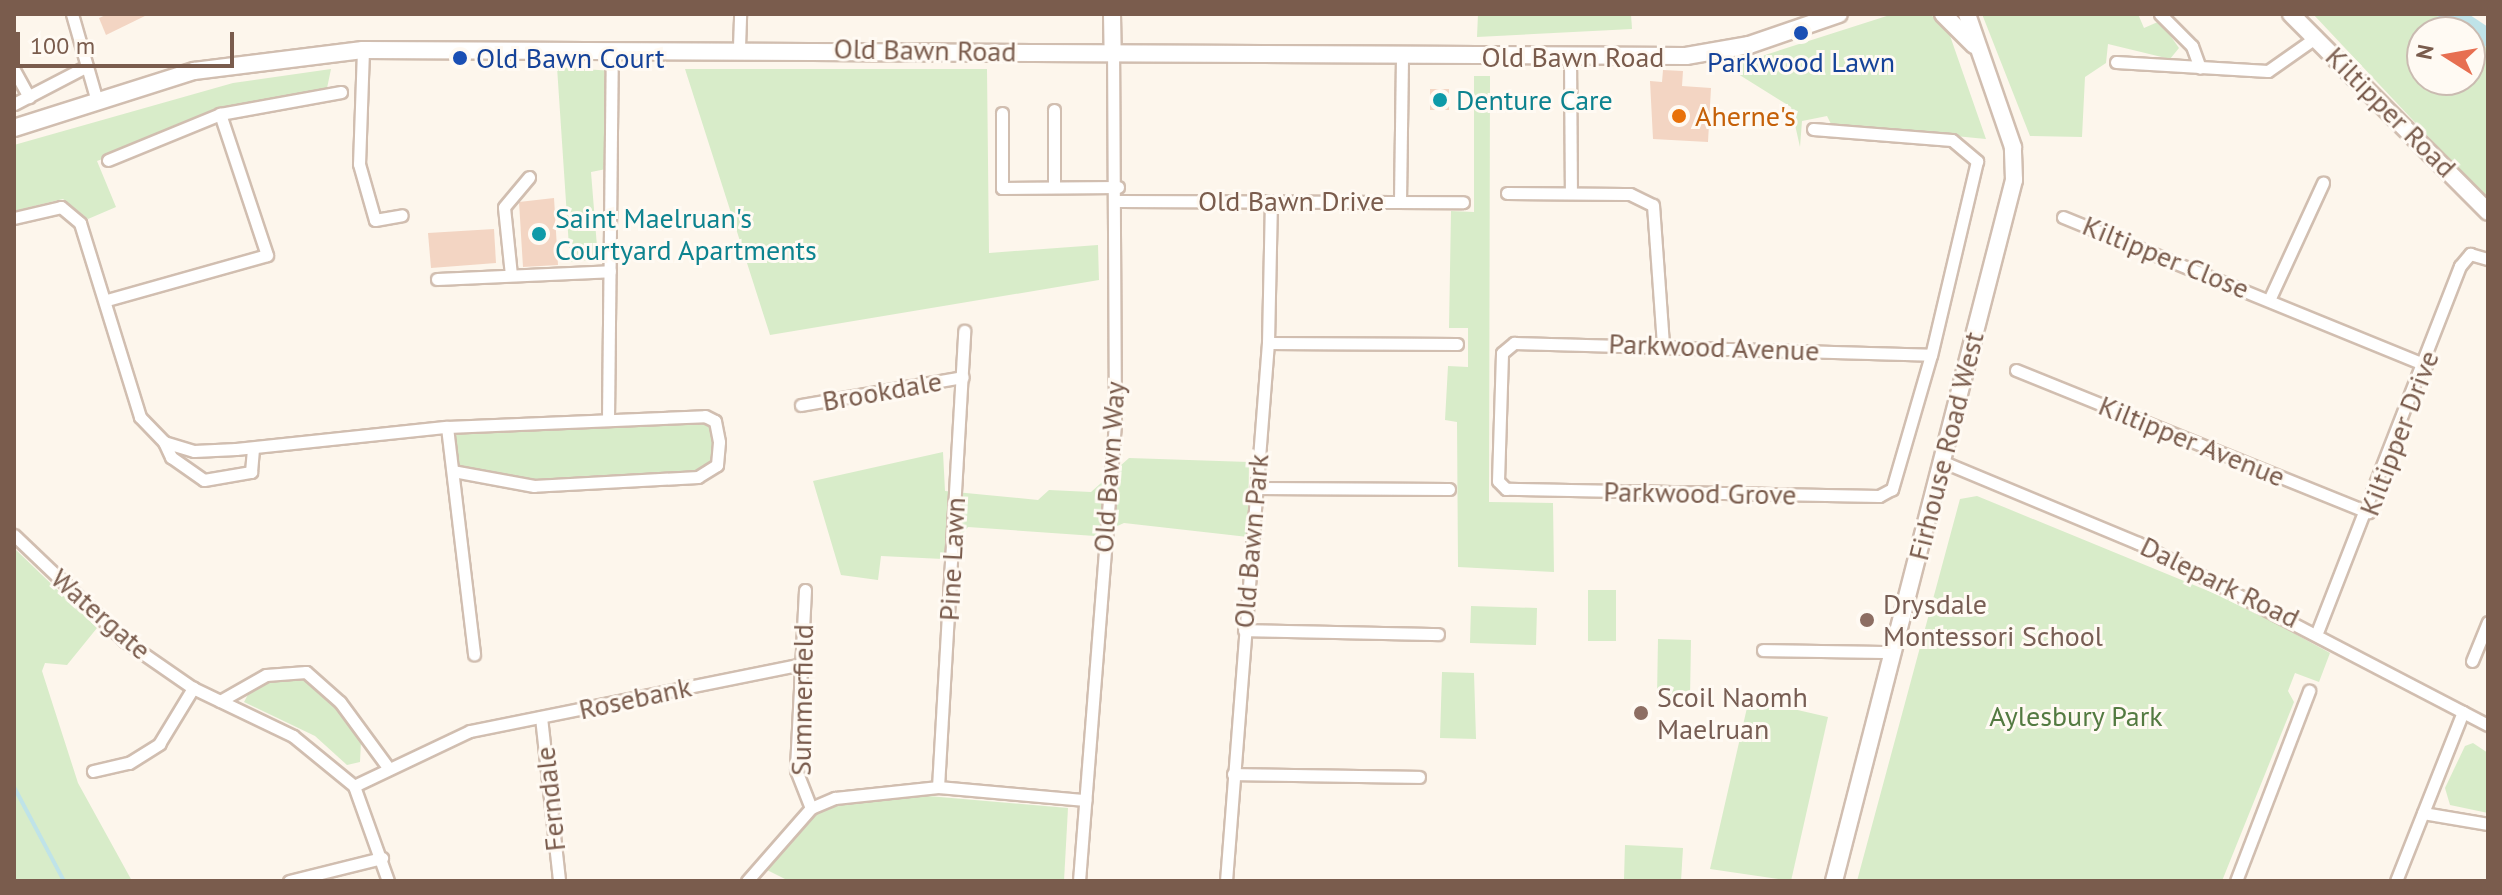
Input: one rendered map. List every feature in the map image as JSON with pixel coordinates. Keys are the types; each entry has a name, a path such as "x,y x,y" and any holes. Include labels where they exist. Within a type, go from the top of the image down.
{"main road":[{"path":"1112,14 1113,53"},
{"name":"Old Bawn Road","path":"14,128 194,71 363,50 739,47 1570,57 1704,55 1839,14"},
{"path":"1943,14 1982,56"},
{"name":"Firhouse Road West","path":"1834,881 2014,180 2013,147 1967,14"},
{"path":"1977,14 1982,56"},
{"name":"Kiltipper Road","path":"2291,14 2488,212"}],"street":[{"path":"72,14 97,101"},
{"path":"739,47 740,14"},
{"path":"2160,14 2192,46 2200,68"},
{"path":"2116,62 2268,71 2285,66 2315,38"},
{"path":"363,50 359,164 375,220 402,215"},
{"path":"608,419 612,50"},
{"name":"Old Bawn Way","path":"1079,881 1115,423 1119,201 1113,53"},
{"path":"1400,201 1402,55"},
{"path":"1570,57 1571,193"},
{"path":"14,104 85,67"},
{"path":"14,70 29,97"},
{"path":"108,160 220,114 341,92"},
{"path":"1054,110 1054,187"},
{"path":"1002,113 1002,188 1118,187"},
{"path":"107,300 267,255 220,114"},
{"path":"1813,129 1952,140 1977,161 1931,355"},
{"path":"511,275 504,207 529,177"},
{"name":"Kiltipper Close","path":"2270,298 2323,183"},
{"path":"1507,193 1630,194 1653,205 1663,344"},
{"name":"Old Bawn Drive","path":"1119,201 1463,202"},
{"name":"Old Bawn Park","path":"1226,881 1268,343 1271,201"},
{"path":"14,218 61,207 72,212 107,300 140,417 164,442 171,457 204,480 251,472 253,448"},
{"name":"Kiltipper Close","path":"2063,217 2270,298 2426,365"},
{"name":"Kiltipper Drive","path":"2318,630 2426,365 2460,266 2470,254 2488,259"},
{"path":"437,279 610,271"},
{"name":"Pine Lawn","path":"938,787 964,331"},
{"path":"1268,343 1457,344"},
{"name":"Parkwood Avenue","path":"1502,353 1514,343 1663,344 1931,355"},
{"name":"Parkwood Grove","path":"1502,353 1498,481 1506,489 1861,496 1892,489 1931,355"},
{"name":"Kiltipper Avenue","path":"2016,370 2368,512"},
{"name":"Brookdale","path":"801,405 963,377"},
{"path":"164,442 194,451 253,448 447,427 705,416 715,421 717,465 698,477 534,486 453,471"},
{"path":"447,427 474,654"},
{"name":"Dalepark Road","path":"1941,461 2138,543 2318,630 2488,725"},
{"path":"1256,488 1449,489"},
{"name":"Watergate","path":"14,535 125,641 193,688 293,736 354,786 388,881"},
{"name":"Summerfield","path":"805,590 796,770 811,808"},
{"path":"2472,661 2488,622"},
{"path":"1244,630 1438,634"},
{"path":"1763,650 1894,652"},
{"name":"Rosebank","path":"387,766 470,731 801,664"},
{"path":"220,701 266,675 306,672 340,702 387,766 354,786"},
{"path":"93,771 159,744 193,688"},
{"path":"2236,881 2309,691"},
{"path":"2396,881 2463,712"},
{"name":"Ferndale","path":"541,717 559,881"},
{"path":"1233,774 1419,777"},
{"path":"747,881 811,808 865,793 938,787 1085,800"},
{"path":"2423,813 2488,824"},
{"path":"289,881 382,858"}],"green space":[{"path":"1478,14 1631,14 1632,29 1477,37"},
{"path":"1893,14 1930,14 1948,30 1986,139 1831,124 1827,116 1802,121 1800,147 1791,107 1738,74 1740,63"},
{"path":"1982,14 2138,14 2144,28 2160,21 2179,48 2170,59 2108,44 2106,63 2085,77 2082,137 2030,136"},
{"path":"2313,14 2437,16 2406,16 2406,96 2486,96 2486,47 2488,48 2488,200"},
{"path":"557,67 612,71 611,168 591,172 598,259 570,262"},
{"path":"331,69 326,93 250,107 97,161 116,207 88,219 63,199 14,211 14,145 233,83"},
{"path":"685,69 987,69 989,253 1098,245 1099,280 770,335"},
{"path":"1474,76 1490,76 1489,502 1553,503 1554,572 1458,567 1457,422 1445,420 1448,366 1468,367 1468,328 1449,328 1451,211 1474,212"},
{"path":"705,416 715,421 711,475 534,486 453,471 447,427"},
{"path":"943,452 945,491 1038,500 1049,490 1091,492 1129,458 1249,462 1248,537 1124,523 1095,536 968,527 943,559 881,556 878,580 841,575 813,481"},
{"name":"Aylesbury Park","path":"1977,496 2240,604 2330,653 2319,682 2295,673 2288,691 2294,702 2222,881 1857,881 1960,499"},
{"path":"14,548 97,628 67,665 45,663 42,671 78,783 132,881 14,881"},
{"path":"1588,590 1616,590 1616,641 1588,641"},
{"path":"1471,606 1537,608 1536,645 1470,643"},
{"path":"1658,639 1691,640 1690,697 1657,697"},
{"path":"1442,672 1474,673 1476,739 1440,738"},
{"path":"297,676 316,683 333,703 361,742 360,762 347,765 315,736 244,702 252,687"},
{"path":"1749,699 1828,717 1791,881 1710,869"},
{"path":"2473,743 2488,753 2488,813 2450,805 2445,788 2465,746"},
{"path":"905,794 1068,808 1064,881 789,881 763,868 792,828 820,808"},
{"path":"1625,845 1683,848 1681,881 1624,879"}],"water":[{"path":"2434,14 2472,16 2437,16"},
{"path":"2486,26 2488,27 2486,47"}],"building":[{"path":"108,14 149,14 106,35 99,18"},
{"name":"Aherne's","path":"1663,70 1683,71 1682,86 1711,88 1708,142 1653,139 1650,81 1662,82"},
{"name":"Denture Care","path":"1430,89 1449,89 1449,110 1430,110"},
{"name":"Saint Maelruan's Courtyard Apartments","path":"554,198 558,265 523,267 519,202"},
{"name":"Saint Maelruan's Courtyard Apartments","path":"494,229 496,263 431,268 428,233"}],"waterway":[{"path":"14,787 64,881"}],"place":[{"name":"Parkwood Lawn","path":"1801,33"},
{"name":"Old Bawn Court","path":"460,58"},
{"name":"Denture Care","path":"1440,100"},
{"name":"Aherne's","path":"1679,116"},
{"name":"Saint Maelruan's Courtyard Apartments","path":"539,234"},
{"name":"Drysdale Montessori School","path":"1867,620"},
{"name":"Scoil Naomh Maelruan","path":"1641,713"}]}
